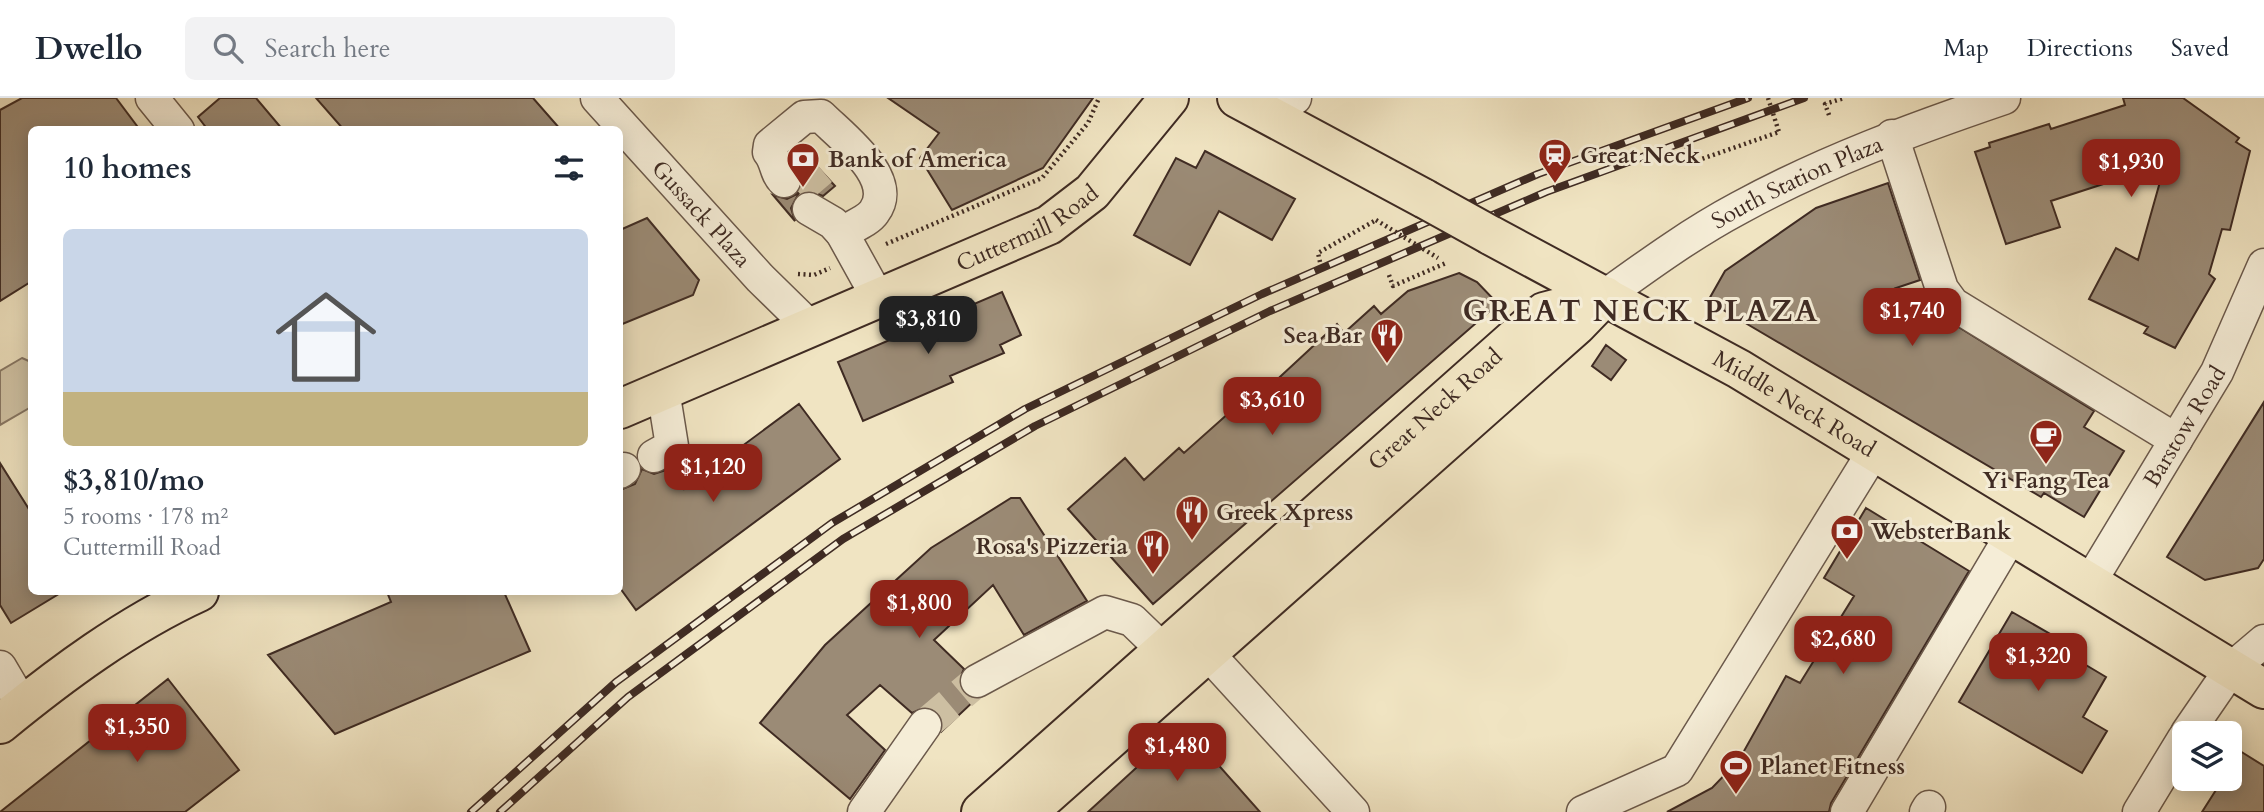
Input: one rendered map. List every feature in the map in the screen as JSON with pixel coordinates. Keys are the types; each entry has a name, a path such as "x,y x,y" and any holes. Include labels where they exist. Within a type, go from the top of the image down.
{"main road":[{"name":"Cuttermill Road","path":"623,408 1049,225 1092,192 1169,98"},
{"name":"Middle Neck Road","path":"1265,102 1425,199 1739,369 2264,689"},
{"name":"Great Neck Road","path":"981,812 1577,326 1605,296"},
{"path":"12,715 114,640 170,605 192,595"},
{"name":"Great Neck Road","path":"1028,812 1185,644"}],"street":[{"path":"152,98 175,126"},
{"name":"Gussack Plaza","path":"597,98 622,126"},
{"name":"South Station Plaza","path":"1605,296 1659,257 1739,208 1892,136 2004,98"},
{"path":"786,170 769,152 770,145 804,117 813,114 821,116 872,167 879,181 880,199 874,214 827,215 878,298"},
{"name":"Gussack Plaza","path":"623,127 760,278 810,327"},
{"path":"1892,136 1942,289 1953,304 2176,440"},
{"name":"Barstow Road","path":"2090,582 2230,348 2264,265"},
{"path":"654,456 672,446 663,390"},
{"path":"1583,812 1677,770 1874,451"},
{"path":"1846,812 2012,534"},
{"path":"976,681 1059,628 1105,612 1132,620 1185,644 1353,812"},
{"path":"2195,721 2231,668 2264,641"},
{"path":"0,667 12,715"},
{"path":"869,798 925,725"},
{"path":"2139,812 2172,758"}],"path":[{"path":"1686,146 1693,162 1779,132 1768,98"},
{"path":"1829,115 1825,104 1844,98"},
{"path":"1320,262 1318,253 1376,220 1446,262 1393,286 1389,275"}],"shaded area":[{"path":"22,358 28,361 28,409 0,425 0,371"}],"building":[{"path":"22,98 116,98 137,126 28,126 28,284 0,301 0,110"},
{"path":"220,98 256,98 280,126 205,126 198,117"},
{"path":"316,98 533,98 558,126 340,126"},
{"path":"888,98 1093,98 1043,168 952,210 920,158 939,133"},
{"path":"2123,98 2183,98 2239,138 2236,142 2250,151 2230,230 2222,229 2209,274 2215,279 2175,348 2144,333 2148,327 2089,299 2116,248 2138,260 2165,164 2051,201 2060,227 2006,244 1975,152 1990,147 1989,143 2049,124 2051,129 2125,105"},
{"path":"1205,151 1295,199 1272,240 1219,211 1190,265 1134,235 1176,158 1196,168"},
{"path":"810,159 835,186 823,196 810,191 799,193 791,208 795,221 773,195 787,199 797,194 802,178 798,169"},
{"path":"1888,183 1920,280 1896,288 2094,411 2084,427 2124,451 2084,517 2044,493 2041,497 1708,301 1725,271 1816,208"},
{"path":"647,218 699,280 693,295 623,324 623,229"},
{"path":"1459,273 1477,282 1498,304 1153,604 1068,509 1125,458 1144,480 1179,448 1184,453 1248,396 1253,402 1337,324 1344,333 1374,306 1381,314 1408,291"},
{"path":"1002,292 1021,335 1000,345 1004,353 950,376 953,382 863,421 838,362"},
{"path":"1606,345 1626,360 1611,380 1592,366"},
{"path":"2264,402 2264,559 2258,568 2205,580 2167,557"},
{"path":"799,404 840,459 636,610 623,592 623,489 635,484 642,469 654,474 669,469 684,489"},
{"path":"0,463 28,508 28,595 57,595 11,623 0,605"},
{"path":"1011,498 1020,498 1087,601 1024,635 993,585 934,640 964,669 959,680 961,689 967,696 976,699 942,731 942,718 936,710 926,707 912,713 880,685 847,715 885,750 850,799 760,723 825,645 931,548"},
{"path":"1866,508 1969,571 1831,803 1829,812 1667,812 1712,788 1739,760 1786,676 1800,683 1854,596 1824,578"},
{"path":"388,595 505,595 530,651 335,734 268,655 391,602"},
{"path":"2012,612 2059,639 2054,646 2106,677 2083,717 2107,731 2082,773 1959,702"},
{"path":"168,679 239,770 185,812 0,812"},
{"path":"1183,725 1260,812 1088,812"},
{"path":"2242,752 2264,766 2264,812 2202,812 2215,791 2242,791"}],"tunnel":[{"path":"799,168 823,196"},
{"path":"925,725 977,681"}],"railway":[{"path":"471,812 616,682 832,523 1025,409 1262,294 1538,174 1748,98"},
{"path":"500,812 628,697 843,539 1035,426 1270,311 1546,192 1804,98"}],"place":[{"name":"Great Neck","path":"1555,185"},
{"name":"Bank of America","path":"803,189"},
{"name":"Sea Bar","path":"1387,365"},
{"name":"Yi Fang Tea","path":"2046,466"},
{"name":"Greek Xpress","path":"1192,542"},
{"name":"WebsterBank","path":"1847,561"},
{"name":"Rosa's Pizzeria","path":"1153,576"},
{"name":"Planet Fitness","path":"1736,796"}],"district":[{"name":"GREAT NECK PLAZA","path":"1641,311"}]}
